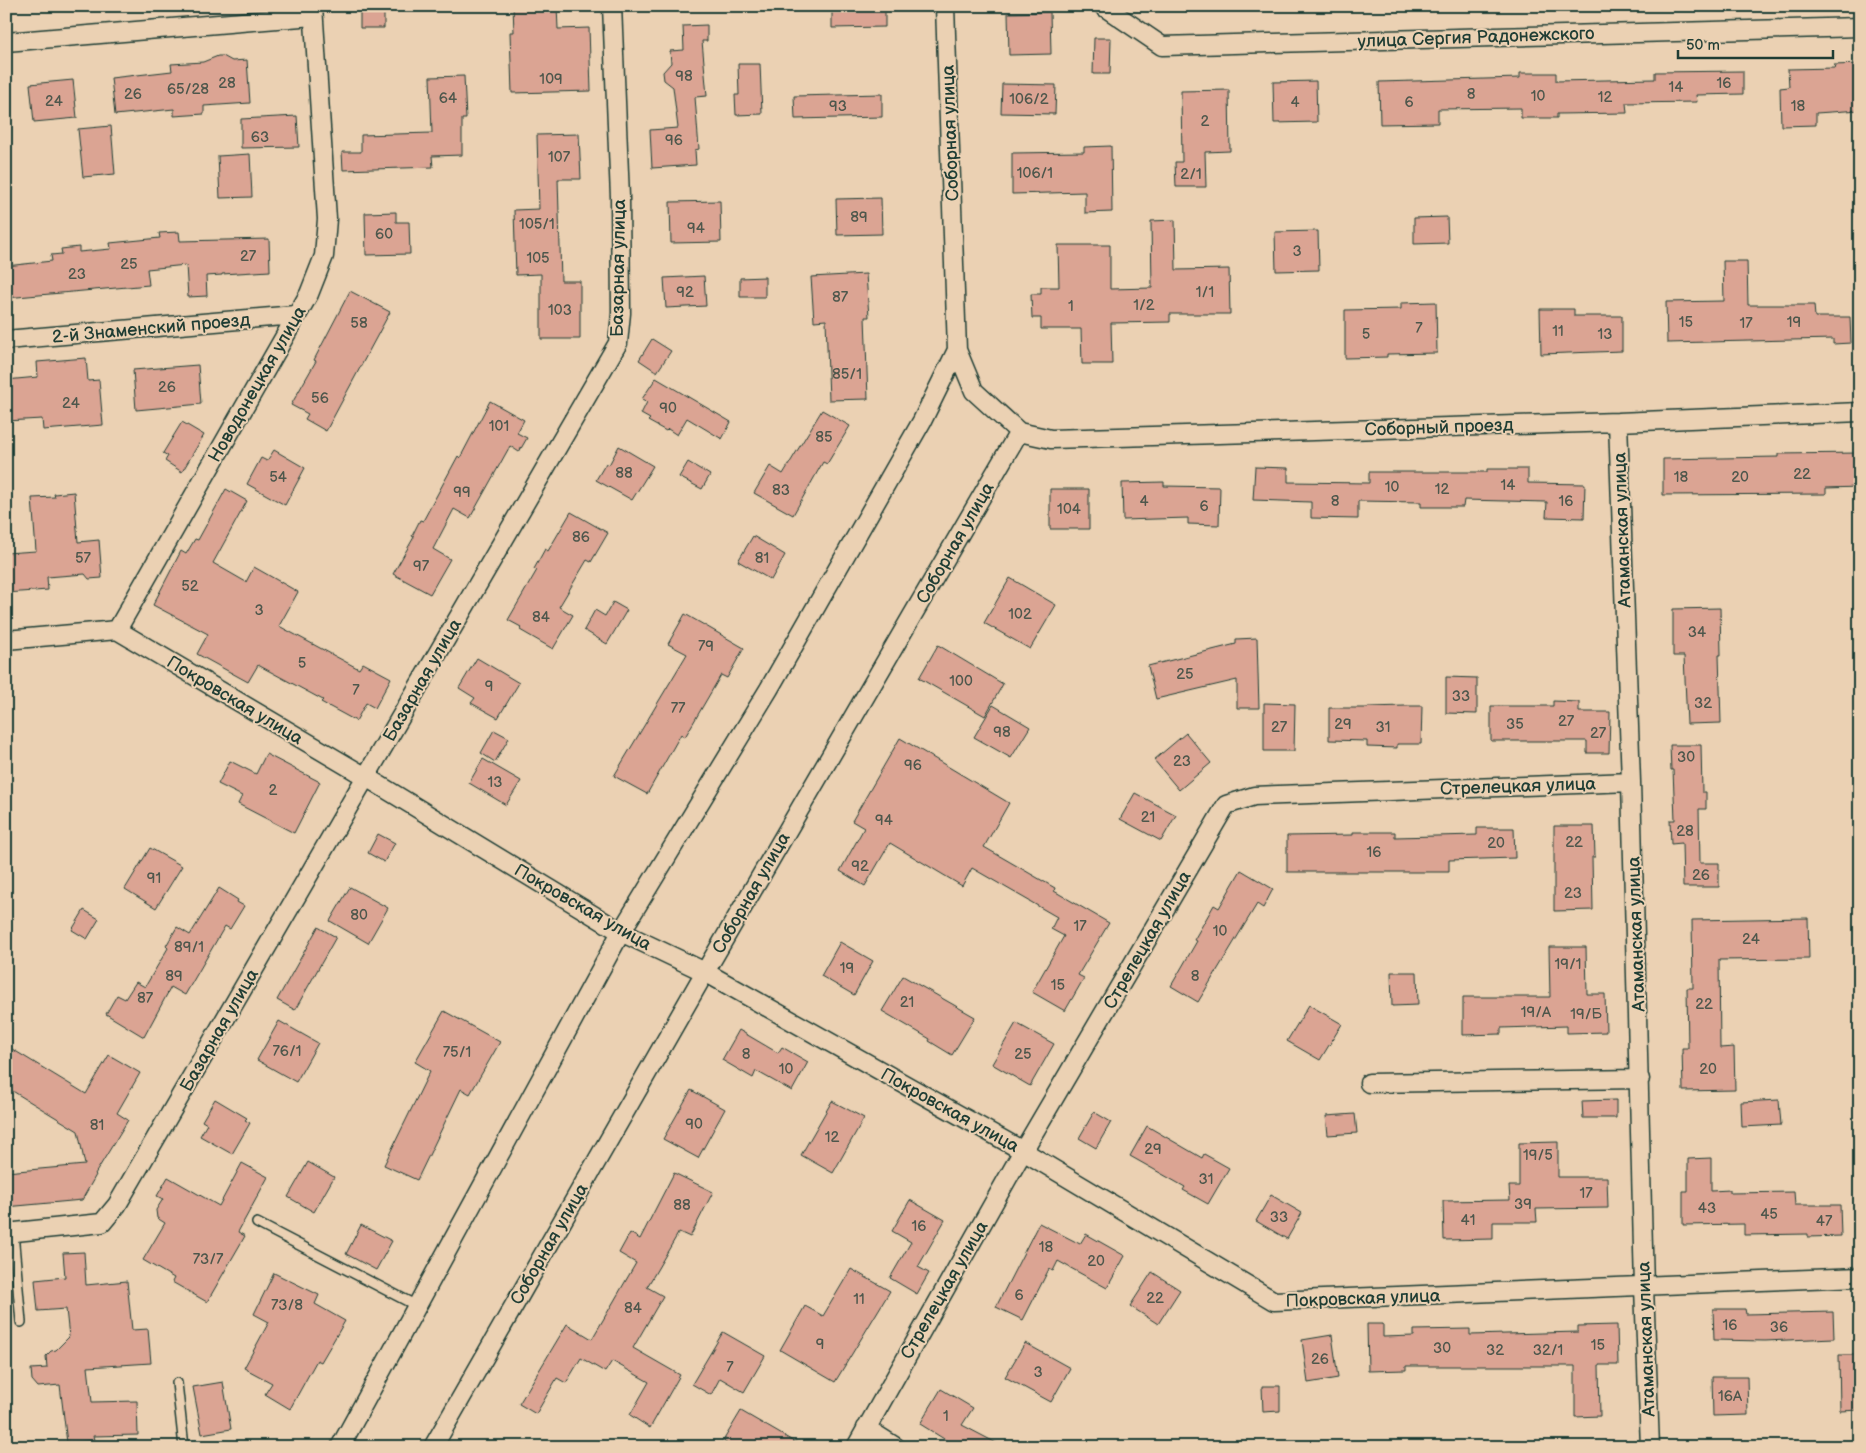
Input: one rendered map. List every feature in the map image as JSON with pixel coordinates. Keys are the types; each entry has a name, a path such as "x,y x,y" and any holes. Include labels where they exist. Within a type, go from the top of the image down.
{"street":[{"name":"Базарная улица","path":"9,1233 102,1223 117,1205 618,343 620,313 620,197 612,6"},
{"name":"Соборная улица","path":"433,1447 705,972 1019,432 974,391 957,350 946,6"},
{"name":"улица Сергия Радонежского","path":"1104,6 1162,46 1860,27"},
{"path":"6,42 313,11"},
{"name":"Новодонецкая улица","path":"117,630 295,315 309,294 324,256 327,219 313,11"},
{"name":"2-й Знаменский проезд","path":"6,340 295,315"},
{"name":"Соборная улица","path":"340,1447 621,932 769,689 922,421 957,350"},
{"name":"Соборный проезд","path":"1019,432 1051,438 1618,422 1860,412"},
{"name":"Атаманская улица","path":"1618,422 1631,782 1650,1447"},
{"name":"Покровская улица","path":"117,630 621,932 705,972 1023,1151 1274,1301 1860,1277"},
{"path":"6,640 117,630"},
{"name":"Стрелецкая улица","path":"856,1447 1023,1151 1226,805 1254,796 1631,782"},
{"path":"1369,1083 1640,1079"},
{"path":"866,1428 896,1447"}],"lane":[{"path":"257,1224 417,1306"},
{"path":"9,1233 21,1322"},
{"path":"177,1383 184,1447"}],"building":[{"path":"360,6 384,6 384,28 360,28"},
{"path":"513,6 557,6 558,29 589,28 591,91 512,93 510,32 514,32"},
{"path":"832,6 885,6 885,27 832,28"},
{"path":"1050,12 1051,54 1009,55 1008,13"},
{"path":"707,25 707,41 702,41 707,96 695,97 699,149 695,150 696,165 652,168 650,130 678,128 673,87 664,80 663,72 671,63 670,51 684,50 683,26"},
{"path":"1094,38 1111,38 1110,74 1093,74"},
{"path":"223,56 232,61 247,60 250,103 204,106 204,114 174,116 174,109 115,115 111,78 172,71 171,64 203,62"},
{"path":"738,64 760,64 762,114 736,115 735,95 739,95"},
{"path":"1860,64 1860,110 1816,113 1816,125 1781,126 1780,88 1789,87 1788,69 1835,68 1834,65"},
{"path":"1743,71 1743,94 1696,95 1697,102 1626,103 1627,113 1557,114 1557,118 1521,118 1521,108 1438,109 1438,123 1380,124 1379,82 1520,78 1520,73 1556,73 1556,81 1655,79 1655,72"},
{"path":"464,76 466,119 462,119 462,155 432,156 433,167 343,170 342,152 361,152 361,135 432,133 430,77"},
{"path":"73,80 77,118 34,122 30,84"},
{"path":"1316,81 1317,122 1274,123 1273,82"},
{"path":"1002,84 1056,85 1055,114 1001,113"},
{"path":"1229,90 1230,151 1205,152 1206,187 1176,187 1175,162 1182,162 1181,91"},
{"path":"882,94 882,117 795,119 794,96"},
{"path":"297,116 299,147 241,148 241,119"},
{"path":"111,126 115,174 83,177 78,129"},
{"path":"579,134 581,179 558,179 561,281 580,281 580,339 541,339 541,274 516,275 514,210 539,209 537,135"},
{"path":"1111,146 1112,212 1085,213 1085,192 1012,194 1012,153 1084,152 1084,147"},
{"path":"250,154 252,197 220,198 218,156"},
{"path":"881,198 882,234 837,235 836,199"},
{"path":"720,201 721,242 671,243 670,202"},
{"path":"396,212 396,222 409,222 410,254 366,255 365,213"},
{"path":"1447,217 1448,243 1414,244 1414,218"},
{"path":"1175,220 1176,270 1229,269 1230,314 1170,314 1170,322 1111,323 1112,364 1082,364 1081,329 1041,329 1041,318 1032,318 1031,294 1041,294 1041,287 1059,287 1058,245 1110,245 1110,289 1152,288 1151,221"},
{"path":"1318,231 1319,270 1276,271 1275,232"},
{"path":"179,232 180,241 269,239 270,271 206,276 207,296 188,297 186,265 147,269 149,285 6,298 6,266 52,261 51,255 62,254 61,249 79,247 79,252 111,249 110,243 160,238 159,233"},
{"path":"1723,261 1747,261 1748,305 1814,305 1815,317 1850,317 1851,343 1833,344 1833,339 1667,343 1666,302 1724,301"},
{"path":"866,274 869,317 865,317 868,399 829,400 826,320 814,321 811,277"},
{"path":"704,276 706,306 666,308 664,278"},
{"path":"765,277 765,297 740,297 740,278"},
{"path":"350,291 390,312 326,431 305,419 308,414 291,405 316,361 314,360"},
{"path":"1436,302 1437,353 1387,354 1387,357 1345,358 1345,310 1401,309 1401,303"},
{"path":"1540,309 1574,309 1574,316 1622,316 1622,351 1541,354"},
{"path":"652,339 671,351 657,372 639,360"},
{"path":"86,358 88,381 99,380 103,425 43,430 42,419 6,421 6,380 38,377 37,362"},
{"path":"198,365 201,404 136,410 133,370"},
{"path":"656,378 731,422 722,439 687,418 677,435 648,421 650,419 641,414 647,402 642,399"},
{"path":"490,401 524,420 517,433 527,438 519,452 510,446 470,518 454,509 433,549 450,559 430,594 393,574 414,537 412,536 420,520 423,521 458,456 460,458"},
{"path":"822,410 850,426 827,464 823,462 793,515 754,493 770,466 783,474"},
{"path":"182,422 204,435 182,472 165,461 168,456 163,453"},
{"path":"619,446 653,466 632,500 596,480 606,463 609,465"},
{"path":"274,450 305,468 285,505 247,484 261,458 267,461"},
{"path":"1860,453 1860,487 1826,488 1826,494 1663,495 1663,459 1778,457 1778,454"},
{"path":"688,462 710,475 702,489 679,477"},
{"path":"1255,467 1288,468 1288,482 1369,483 1369,472 1487,472 1487,469 1528,469 1528,483 1585,484 1584,518 1546,517 1547,502 1464,500 1463,507 1421,507 1421,502 1358,501 1358,519 1311,518 1311,502 1253,500"},
{"path":"1164,482 1164,486 1220,487 1219,525 1188,524 1188,518 1123,520 1122,483"},
{"path":"226,489 247,501 213,563 246,582 254,567 298,592 279,626 359,669 363,663 391,678 375,708 366,703 356,721 321,702 323,700 258,665 248,682 197,654 208,634 153,605 181,551 186,554 195,539 198,540"},
{"path":"1050,489 1089,489 1089,529 1050,529"},
{"path":"74,492 78,542 99,540 102,578 89,579 85,574 47,577 48,590 6,593 6,553 36,551 32,498 55,497 54,494"},
{"path":"571,512 608,533 591,562 587,560 559,607 573,615 553,649 520,630 521,627 508,620 537,570 534,569 545,549 548,551"},
{"path":"753,536 785,555 771,580 738,561"},
{"path":"1010,578 1056,605 1030,649 984,623"},
{"path":"613,602 627,610 607,644 584,630 595,610 605,616"},
{"path":"1720,608 1721,723 1687,724 1684,656 1673,656 1673,609"},
{"path":"685,614 744,648 727,678 721,675 685,737 681,734 647,794 614,776 687,654 668,644"},
{"path":"1257,638 1259,708 1237,708 1237,680 1156,699 1148,666 1236,644 1236,639"},
{"path":"938,645 1003,684 985,716 919,678"},
{"path":"477,658 519,683 498,718 471,703 475,698 459,688"},
{"path":"1446,677 1477,678 1477,714 1446,713"},
{"path":"1553,701 1579,702 1579,712 1610,712 1609,753 1587,753 1587,741 1491,741 1491,706 1553,706"},
{"path":"1264,703 1295,704 1294,751 1264,751"},
{"path":"993,705 1030,727 1011,758 974,737"},
{"path":"1422,706 1421,744 1397,744 1397,748 1367,747 1367,741 1329,740 1329,708"},
{"path":"494,730 509,738 495,762 481,753"},
{"path":"1186,733 1211,763 1179,790 1154,760"},
{"path":"900,738 1009,803 984,847 1055,888 1054,891 1109,923 1078,975 1084,978 1065,1011 1032,992 1064,936 1051,929 1057,917 972,868 962,886 890,843 865,886 840,871 864,828 852,821"},
{"path":"1670,745 1701,745 1702,792 1706,792 1706,809 1699,809 1700,863 1719,863 1719,887 1683,887 1682,843 1671,844 1670,820 1675,820"},
{"path":"266,754 320,782 294,833 238,804 242,796 218,784 230,761 256,774"},
{"path":"483,759 521,781 506,805 469,783"},
{"path":"1135,793 1176,815 1161,841 1120,819"},
{"path":"1554,826 1594,826 1595,857 1592,857 1593,910 1554,911"},
{"path":"1477,828 1514,828 1515,858 1449,860 1449,872 1287,872 1287,836 1353,835 1353,832 1395,832 1395,837 1477,835"},
{"path":"378,834 395,843 384,862 368,853"},
{"path":"150,848 182,866 156,908 125,889"},
{"path":"1241,870 1273,889 1263,908 1257,904 1198,1002 1171,986 1197,941 1194,940 1214,905 1219,908"},
{"path":"350,887 388,908 368,943 330,921"},
{"path":"219,888 244,906 230,929 225,926 185,995 171,987 144,1037 106,1014 117,995 125,999 136,982 145,987 168,948 166,946 177,927 190,935"},
{"path":"84,910 99,919 87,939 72,930"},
{"path":"1808,918 1809,959 1719,960 1720,1048 1734,1047 1735,1090 1683,1091 1682,1048 1688,1048 1687,988 1693,988 1692,920"},
{"path":"318,927 336,937 295,1010 277,1000"},
{"path":"840,942 873,961 854,995 821,976"},
{"path":"1549,947 1586,947 1587,994 1605,994 1606,1032 1567,1033 1567,1026 1501,1028 1501,1034 1463,1035 1463,997 1550,997"},
{"path":"1391,972 1417,972 1418,1005 1392,1006"},
{"path":"903,976 975,1017 952,1055 929,1041 930,1039 882,1011"},
{"path":"1309,1005 1342,1024 1320,1060 1287,1041"},
{"path":"444,1011 500,1042 470,1094 461,1089 417,1180 384,1165 430,1071 415,1062"},
{"path":"279,1021 318,1043 296,1082 257,1060"},
{"path":"1016,1023 1054,1044 1030,1086 992,1064"},
{"path":"739,1030 778,1053 782,1047 808,1062 792,1091 756,1071 753,1078 722,1060"},
{"path":"12,1049 86,1094 109,1055 140,1073 117,1113 128,1120 95,1174 82,1200 6,1207 6,1172 85,1165 78,1131 6,1087 6,1058"},
{"path":"691,1090 725,1109 698,1158 663,1139"},
{"path":"215,1099 247,1118 245,1120 250,1123 232,1154 200,1136 207,1124 202,1121"},
{"path":"1616,1100 1616,1118 1583,1118 1582,1101"},
{"path":"1779,1100 1781,1125 1742,1127 1741,1102"},
{"path":"832,1101 864,1118 833,1173 801,1155"},
{"path":"1094,1112 1111,1122 1096,1148 1079,1138"},
{"path":"1355,1114 1357,1133 1328,1135 1326,1116"},
{"path":"1147,1126 1202,1158 1204,1154 1229,1168 1208,1204 1183,1190 1185,1187 1130,1156"},
{"path":"1558,1142 1558,1177 1607,1177 1608,1208 1536,1209 1537,1222 1493,1222 1493,1239 1444,1240 1443,1201 1510,1200 1509,1186 1519,1186 1519,1143"},
{"path":"1711,1158 1711,1191 1730,1190 1730,1193 1794,1192 1795,1205 1840,1205 1841,1236 1808,1237 1808,1234 1744,1235 1744,1224 1683,1225 1683,1191 1688,1191 1688,1159"},
{"path":"308,1162 334,1177 314,1212 288,1197"},
{"path":"242,1163 268,1177 238,1232 245,1236 207,1302 172,1282 174,1278 143,1260 165,1223 157,1218 156,1210 163,1199 157,1196 168,1177 219,1206"},
{"path":"674,1173 713,1192 690,1237 679,1232 647,1287 663,1296 633,1348 680,1375 650,1428 630,1415 649,1382 612,1361 605,1372 581,1358 566,1383 557,1378 536,1414 519,1404 567,1324 592,1339 636,1263 619,1253 630,1233 640,1239"},
{"path":"1271,1195 1302,1213 1287,1239 1256,1221"},
{"path":"910,1200 945,1220 918,1267 929,1273 917,1294 890,1278 911,1242 892,1231"},
{"path":"1039,1223 1080,1244 1086,1234 1125,1256 1107,1288 1058,1261 1053,1271 1049,1269 1023,1320 996,1307"},
{"path":"361,1225 392,1241 376,1270 346,1254"},
{"path":"84,1252 86,1285 127,1281 132,1330 148,1329 151,1363 88,1367 92,1402 137,1401 138,1435 93,1436 94,1440 67,1443 60,1385 38,1387 32,1380 31,1369 47,1368 46,1356 51,1351 56,1350 69,1337 66,1309 38,1311 35,1280 65,1277 63,1253"},
{"path":"851,1269 890,1291 835,1382 780,1350 805,1306 823,1316"},
{"path":"1152,1272 1180,1290 1158,1324 1130,1306"},
{"path":"274,1273 319,1295 315,1304 345,1321 321,1362 317,1360 290,1409 265,1394 272,1383 244,1368 269,1322 254,1314"},
{"path":"1713,1309 1745,1309 1746,1314 1833,1312 1834,1338 1765,1341 1714,1340"},
{"path":"1367,1324 1383,1324 1383,1337 1414,1336 1414,1330 1470,1329 1470,1335 1578,1332 1578,1326 1617,1325 1618,1365 1599,1365 1600,1416 1575,1417 1575,1366 1406,1366 1406,1370 1368,1371"},
{"path":"723,1332 765,1356 744,1392 720,1378 711,1395 692,1384"},
{"path":"1332,1335 1338,1378 1308,1383 1302,1340"},
{"path":"1025,1343 1070,1368 1051,1402 1005,1377"},
{"path":"1839,1355 1860,1355 1860,1410 1840,1411"},
{"path":"1712,1377 1747,1377 1748,1415 1713,1416"},
{"path":"223,1382 231,1429 202,1434 193,1387"},
{"path":"1262,1386 1280,1386 1280,1411 1263,1412"},
{"path":"941,1389 973,1408 962,1425 1004,1447 957,1447 920,1424"},
{"path":"741,1411 803,1447 734,1447 723,1441"}]}
